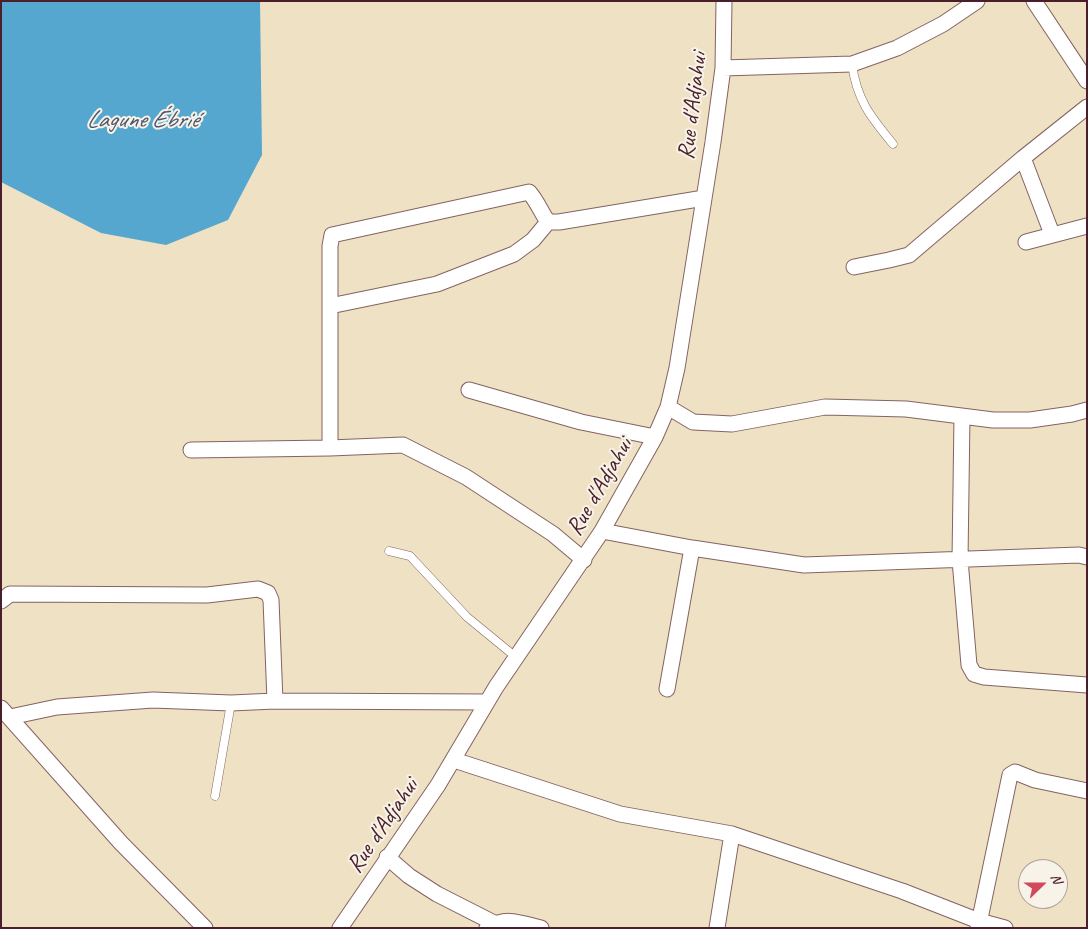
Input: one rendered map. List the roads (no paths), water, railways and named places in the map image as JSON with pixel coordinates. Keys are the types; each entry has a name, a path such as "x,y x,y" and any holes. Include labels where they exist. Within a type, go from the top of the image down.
{"street":[{"name":"Rue d'Adjahui","path":"340,928 427,802 454,760 487,702 602,532 655,437 668,406 704,198 723,68 724,1"},
{"path":"723,68 852,64 897,48 943,24 977,1"},
{"path":"1034,1 1087,81"},
{"path":"854,267 909,254 1022,158 1087,107"},
{"path":"1022,158 1052,234"},
{"path":"330,448 330,246 332,235 528,192 536,199 540,210 548,222"},
{"path":"548,222 559,222 704,198"},
{"path":"330,306 437,284 514,254 533,240 548,222"},
{"path":"1026,242 1087,226"},
{"path":"469,390 582,422 655,437"},
{"path":"668,406 693,422 712,424 739,423 826,407 906,409 993,420 1030,420 1087,410"},
{"path":"962,416 960,560 969,665 974,674 984,677 1087,685"},
{"path":"191,450 403,445 466,477 553,534 584,560"},
{"path":"602,532 804,565 1079,555 1087,557"},
{"path":"667,688 692,548"},
{"path":"1,601 10,594 207,595 258,589 268,593 272,600 275,701"},
{"path":"5,713 153,700 231,703 275,701 487,702"},
{"path":"5,713 121,843 206,928"},
{"path":"454,760 620,814 732,834 902,891 979,924 1004,928"},
{"path":"979,924 1010,775 1015,772 1035,780 1087,791"},
{"path":"717,928 732,834"},
{"path":"388,857 409,876 490,926 511,920 541,928"}],"lane":[{"path":"852,64 854,82 867,111 894,144"},
{"path":"389,551 410,556 467,617 517,658"},
{"path":"215,796 231,703"}],"water":[{"name":"Lagune Ébrié","path":"1,1 260,1 262,155 228,220 166,245 101,233 1,182"}]}
